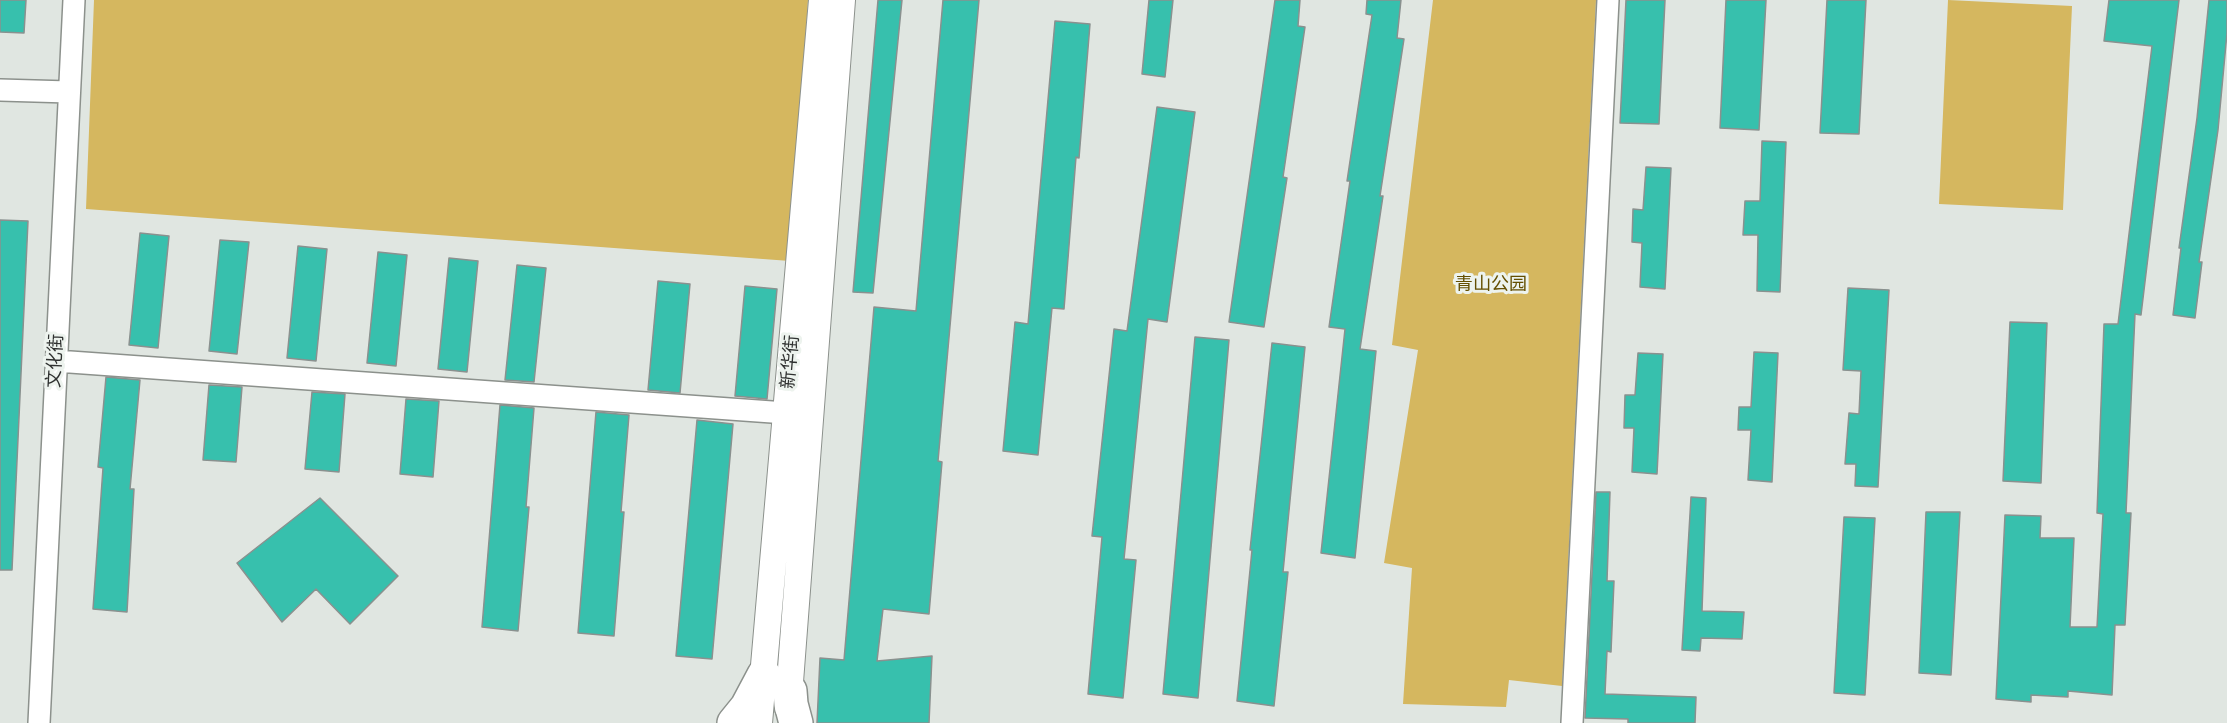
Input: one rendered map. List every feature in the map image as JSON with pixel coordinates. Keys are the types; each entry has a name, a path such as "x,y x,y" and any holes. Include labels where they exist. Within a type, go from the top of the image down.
{"main road":[{"path":"734,723 747,707 777,683 796,723"}],"street":[{"name":"文化街","path":"39,723 74,0"},
{"name":"新华街","path":"787,723 777,683 786,413 822,0"},
{"name":"新华街","path":"759,723 777,683 842,0"},
{"path":"1572,723 1608,0"},
{"path":"0,90 69,92"},
{"path":"56,361 786,413"}],"green space":[{"path":"94,0 808,0 790,261 86,209"},
{"name":"青山公园","path":"1433,0 1596,0 1562,686 1509,680 1506,707 1403,704 1412,568 1384,563 1418,350 1392,345"},
{"path":"1948,0 2072,6 2063,210 1939,204"}],"building":[{"path":"0,0 26,0 24,33 0,32"},
{"path":"878,0 902,0 873,293 853,292"},
{"path":"943,0 979,0 938,461 942,462 929,614 883,609 877,661 932,656 929,723 817,723 820,658 844,660 874,307 916,311"},
{"path":"1149,0 1173,0 1165,77 1142,74"},
{"path":"1275,0 1300,0 1298,26 1305,27 1283,177 1287,178 1264,327 1229,322"},
{"path":"1367,0 1401,0 1397,38 1404,39 1360,349 1376,351 1355,558 1321,553 1345,329 1329,327 1350,181 1347,181 1372,15 1366,14"},
{"path":"1626,0 1665,0 1659,124 1620,123"},
{"path":"1726,0 1766,0 1759,130 1720,128"},
{"path":"1827,0 1866,0 1859,134 1820,133"},
{"path":"2109,0 2179,0 2141,315 2135,314 2126,513 2131,513 2125,625 2115,625 2112,695 2068,691 2068,697 2031,695 2031,702 1996,699 2005,515 2041,516 2040,538 2074,538 2070,627 2097,627 2103,514 2097,513 2104,324 2118,324 2152,46 2104,41"},
{"path":"2209,0 2227,0 2227,33 2218,130 2199,262 2202,262 2195,318 2173,315"},
{"path":"1055,21 1090,24 1079,158 1076,157 1064,309 1052,308 1038,455 1003,451 1015,322 1028,324"},
{"path":"1157,107 1195,112 1167,322 1148,319 1124,559 1136,560 1123,698 1088,694 1102,537 1092,536 1114,329 1127,331"},
{"path":"1762,141 1786,142 1780,292 1757,291 1758,235 1743,235 1745,201 1760,201"},
{"path":"1646,167 1671,168 1665,289 1640,287 1642,243 1632,242 1633,209 1643,210"},
{"path":"0,220 28,221 12,570 0,570"},
{"path":"140,233 169,236 158,348 129,345"},
{"path":"220,240 249,242 237,354 209,351"},
{"path":"298,246 327,249 316,361 287,358"},
{"path":"378,252 407,255 396,366 367,363"},
{"path":"449,258 478,261 467,372 438,369"},
{"path":"517,265 546,268 534,382 505,380"},
{"path":"658,281 690,284 680,393 648,390"},
{"path":"745,286 777,289 767,399 735,396"},
{"path":"1848,288 1889,290 1878,487 1855,486 1856,464 1845,464 1849,413 1859,414 1861,371 1843,370"},
{"path":"2010,322 2047,323 2041,483 2003,481"},
{"path":"1195,337 1229,340 1198,698 1163,694"},
{"path":"1272,343 1305,347 1283,572 1288,572 1274,706 1237,701"},
{"path":"1754,352 1778,353 1772,482 1748,480 1751,430 1738,430 1739,407 1751,407"},
{"path":"1638,353 1663,354 1657,474 1632,472 1634,428 1624,428 1625,395 1635,395"},
{"path":"106,377 140,380 130,489 134,489 127,612 93,609 103,468 98,467"},
{"path":"209,385 242,387 236,462 203,460"},
{"path":"312,392 345,394 339,472 305,469"},
{"path":"406,399 439,401 433,477 400,474"},
{"path":"500,405 534,408 526,507 529,507 518,631 482,627"},
{"path":"596,412 629,415 614,636 578,633"},
{"path":"697,420 733,424 712,659 676,656"},
{"path":"1596,492 1610,492 1607,581 1614,581 1611,652 1607,651 1605,694 1696,697 1695,723 1628,723 1628,719 1585,718"},
{"path":"1691,497 1706,498 1702,611 1744,612 1742,639 1701,638 1700,651 1682,650"},
{"path":"320,498 398,576 350,624 316,589 282,622 237,563"},
{"path":"1926,512 1960,512 1951,675 1919,673"},
{"path":"1844,517 1875,518 1865,695 1834,693"}]}
